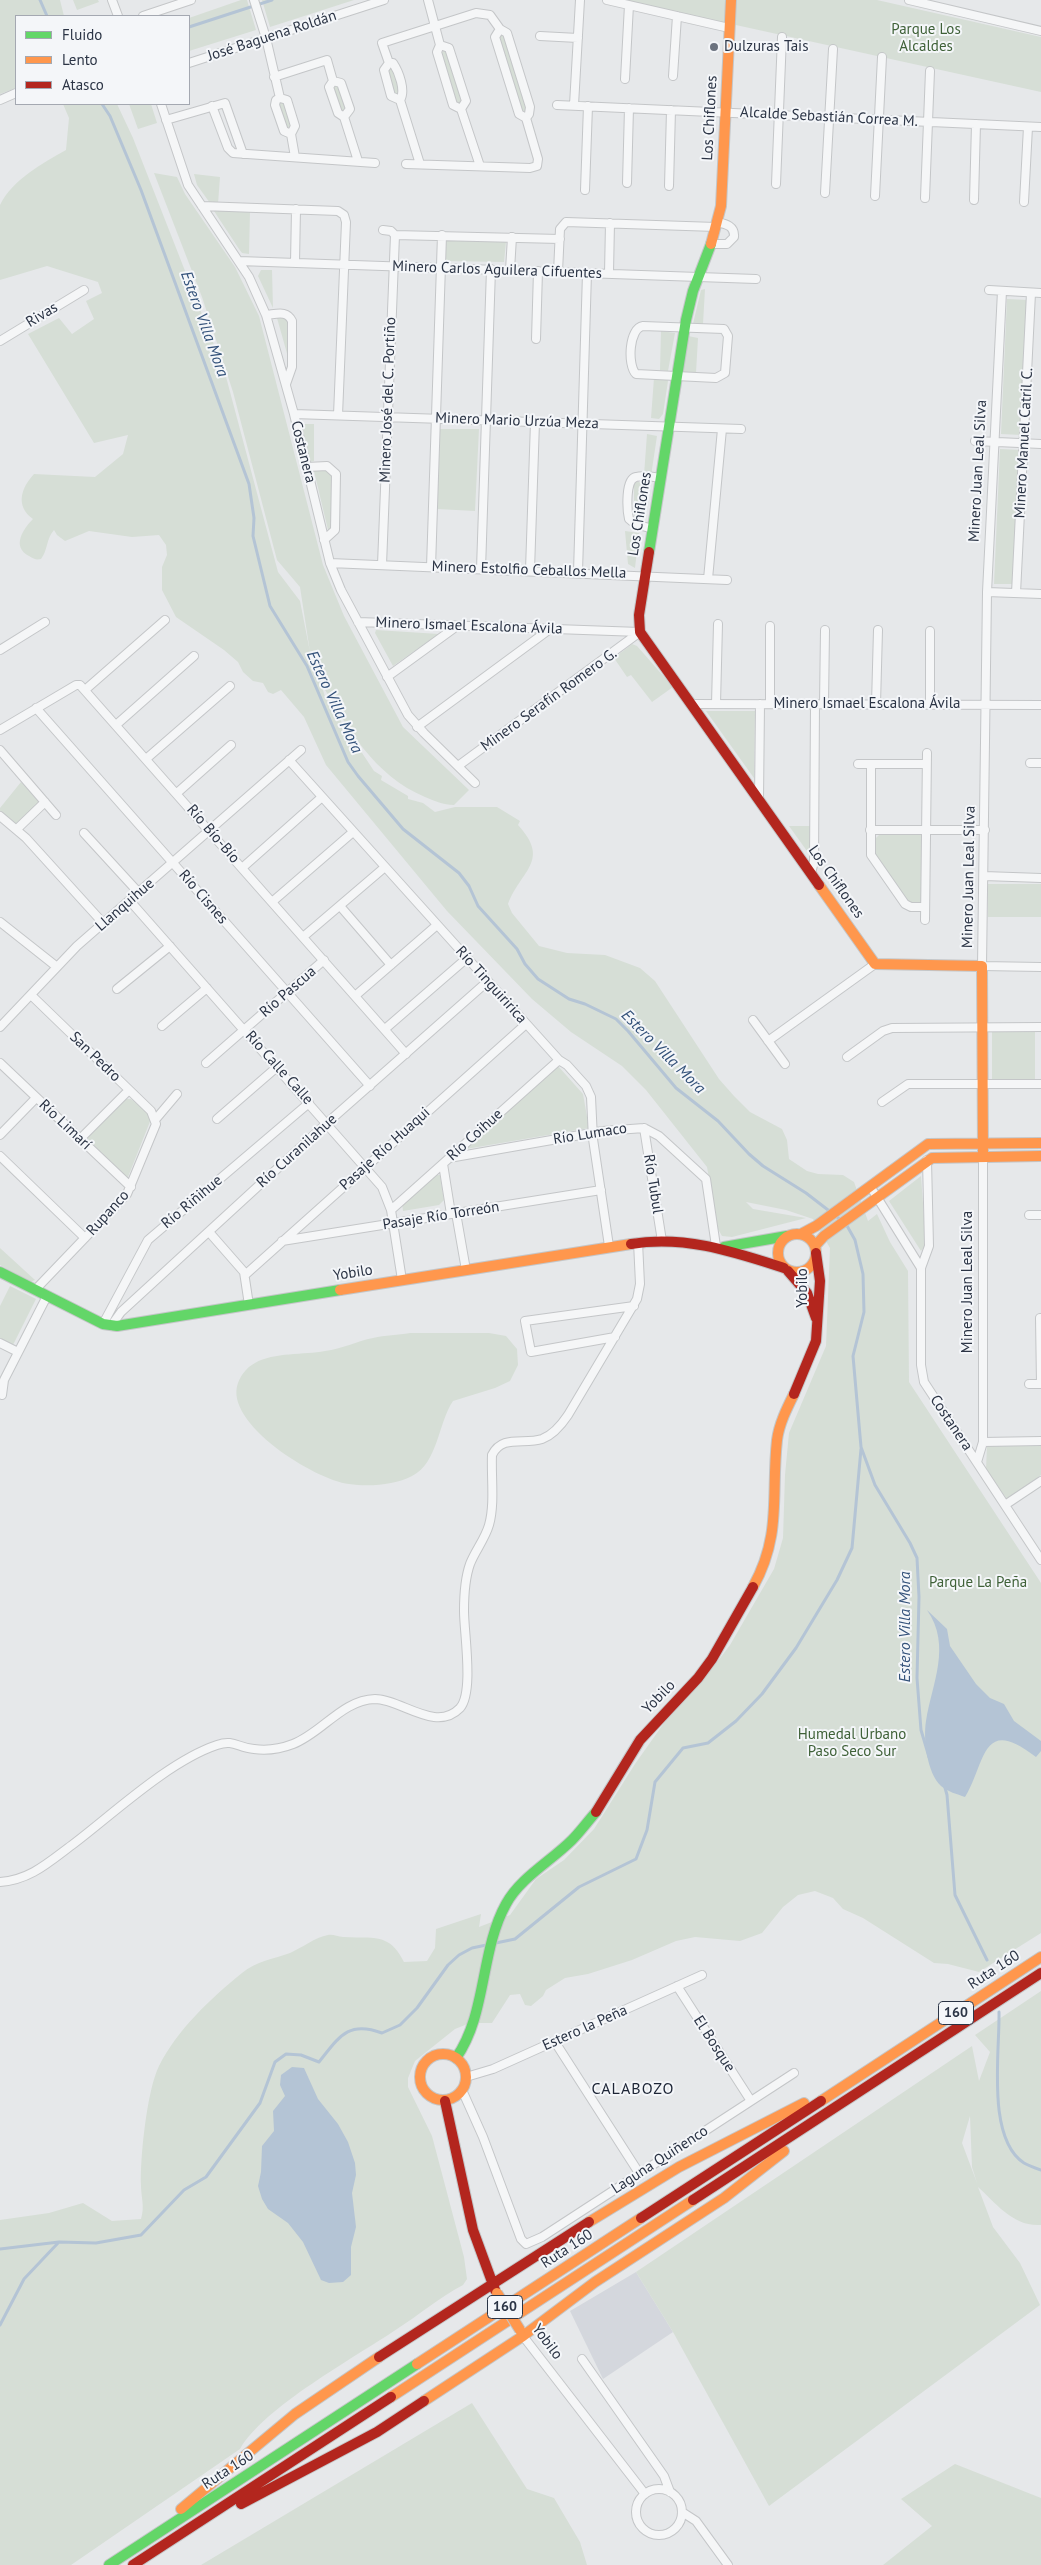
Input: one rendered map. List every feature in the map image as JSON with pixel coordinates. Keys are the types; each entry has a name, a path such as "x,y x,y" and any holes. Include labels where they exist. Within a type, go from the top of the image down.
{"main road":[{"name":"Los Chiflones","path":"731,0 721,201 711,244 690,300 638,620 640,632 875,964"},
{"path":"875,964 982,966"},
{"name":"Minero Juan Leal Silva","path":"982,966 983,1156"},
{"name":"Yobilo","path":"719,1247 800,1234 816,1226 928,1144 1041,1143"},
{"path":"800,1234 809,1238 815,1249 824,1236 927,1160 937,1157 1041,1156"},
{"name":"Yobilo","path":"787,1236 780,1242 777,1251 779,1260 807,1293 817,1324"},
{"name":"Yobilo","path":"107,1325 249,1305 638,1242 662,1241 719,1247 798,1273 807,1270 814,1263 815,1249"},
{"name":"Yobilo","path":"456,2058 468,2041 494,1937 502,1910 511,1895 589,1821 640,1740 705,1669 760,1577 772,1537 777,1439 784,1415 813,1351 820,1281 815,1249"},
{"path":"0,1272 107,1325"},
{"name":"Ruta 160","path":"109,2565 1041,1957"},
{"name":"Ruta 160","path":"133,2565 1041,1973"},
{"path":"446,2054 456,2058 464,2068 466,2077 462,2090 455,2097 445,2100 430,2097 423,2089 420,2079 421,2069 427,2060 436,2055 446,2054"},
{"path":"139,2545 310,2403 495,2289 598,2215 679,2167 872,2068"},
{"name":"Yobilo","path":"445,2100 472,2230 495,2289 522,2333"},
{"path":"190,2527 364,2440 595,2282 724,2198 844,2103"}],"street":[{"path":"112,0 118,15"},
{"path":"146,15 192,0"},
{"path":"254,0 266,38 280,98"},
{"name":"José Baguena Roldán","path":"190,63 384,0"},
{"path":"428,0 440,45 437,52 453,105 461,109 480,166"},
{"path":"574,105 580,0"},
{"path":"607,0 729,28"},
{"path":"909,0 1041,31"},
{"path":"625,79 629,5"},
{"path":"400,100 391,96 384,70 388,63 382,43 476,13 490,16 500,29 507,34 530,107 530,114 526,118"},
{"path":"673,76 677,16"},
{"path":"406,164 530,168 537,166 538,159 526,118 519,114 496,37 500,29"},
{"path":"540,36 578,38"},
{"path":"776,184 782,37"},
{"path":"440,45 449,48 452,57 466,102 465,107 461,109"},
{"path":"825,193 833,49"},
{"path":"875,196 882,57"},
{"path":"274,77 327,60 333,81 329,87 338,113 344,117 358,160"},
{"path":"388,63 393,63 396,68 403,91 400,100 420,164"},
{"path":"925,198 930,71"},
{"path":"333,81 341,82 350,109 344,117"},
{"path":"0,100 15,94"},
{"path":"280,98 276,100 275,105 284,132 291,134"},
{"path":"280,98 287,100 296,126 291,134 295,157"},
{"path":"166,120 223,103 228,106 243,154"},
{"name":"Alcalde Sebastián Correa M.","path":"556,104 1041,128"},
{"name":"Costanera","path":"161,105 186,181 254,286 266,315 294,414 330,563 386,677 417,726 475,783"},
{"path":"212,106 229,150 243,154 358,160 375,163"},
{"path":"585,190 588,106"},
{"path":"627,184 629,108"},
{"path":"669,186 672,110"},
{"path":"974,200 976,124"},
{"path":"1024,202 1028,127"},
{"path":"202,206 338,211 344,215 346,222 338,415"},
{"path":"295,263 296,209"},
{"path":"558,272 563,223 569,221 716,225 729,226 734,231 734,237 727,244 711,244"},
{"path":"609,274 610,223"},
{"path":"383,230 391,231 395,235 560,239"},
{"name":"Minero José del C. Portiño","path":"382,565 392,266 395,235"},
{"path":"431,567 442,235"},
{"path":"510,270 512,237"},
{"name":"Minero Carlos Aguilera Cifuentes","path":"239,261 756,279"},
{"path":"481,568 491,269"},
{"path":"536,339 538,271"},
{"path":"578,572 587,273"},
{"name":"Rivas","path":"0,341 84,290"},
{"path":"989,290 1041,293"},
{"name":"Minero Juan Leal Silva","path":"982,966 987,592 1002,291"},
{"name":"Minero Manuel Catril C.","path":"1016,593 1031,292"},
{"path":"266,315 286,314 292,322 292,367 286,384"},
{"path":"640,326 685,327 720,328 726,330 728,336 725,370 718,377 641,376 634,372 631,367 633,333 640,326"},
{"name":"Minero Mario Urzúa Meza","path":"294,414 741,429"},
{"path":"530,570 535,422"},
{"path":"708,579 722,429"},
{"path":"975,441 1041,444"},
{"path":"307,467 327,466 336,474 335,530 324,540"},
{"path":"653,529 635,524 629,519 629,484 632,478 637,476 661,478"},
{"name":"Minero Estolfio Ceballos Mella","path":"330,563 578,572 727,580"},
{"path":"987,592 1041,594"},
{"path":"0,730 76,685 80,685 85,690 165,620"},
{"path":"0,650 45,622"},
{"name":"Minero Ismael Escalona Ávila","path":"358,622 640,632"},
{"path":"716,704 718,624"},
{"path":"386,677 457,626"},
{"path":"770,626 770,704"},
{"path":"417,726 550,629"},
{"path":"811,873 814,862 825,630"},
{"path":"876,704 878,630"},
{"path":"930,631 930,704"},
{"name":"Minero Serafín Romero G.","path":"458,766 640,632"},
{"path":"116,725 194,656"},
{"path":"146,759 230,686"},
{"name":"Río Bío-Bío","path":"85,690 406,1054"},
{"name":"Minero Ismael Escalona Ávila","path":"692,704 1041,705"},
{"path":"759,800 760,704"},
{"name":"Río Cisnes","path":"36,708 370,1086"},
{"path":"177,793 231,746"},
{"path":"0,750 56,815"},
{"name":"Llanquihue","path":"0,1027 57,966 301,750"},
{"path":"925,920 927,753"},
{"name":"Río Tinguiririca","path":"289,760 526,1024 559,1060 567,1065 590,1093 594,1118 593,1133 609,1246"},
{"path":"1030,763 1041,763"},
{"path":"858,764 926,764"},
{"path":"871,764 871,855 908,906 925,907"},
{"path":"242,868 322,797"},
{"path":"17,829 45,802"},
{"path":"0,816 26,838 104,924"},
{"path":"870,830 985,830"},
{"path":"272,902 353,832"},
{"path":"84,833 139,893"},
{"path":"303,937 385,867"},
{"path":"984,876 1041,878"},
{"name":"Río Calle Calle","path":"130,901 382,1186 394,1223 402,1280"},
{"path":"340,906 391,965"},
{"path":"0,922 57,966"},
{"path":"355,996 437,925"},
{"path":"117,989 170,946"},
{"path":"385,1029 467,958"},
{"name":"Río Pascua","path":"206,1063 324,960"},
{"path":"768,1041 875,964"},
{"path":"982,966 1041,967"},
{"name":"Río Curanilahue","path":"107,1325 327,1123 488,981"},
{"path":"162,1026 207,988"},
{"name":"San Pedro","path":"31,995 150,1111 155,1120"},
{"path":"753,1020 785,1064"},
{"name":"Pasaje Río Huaqui","path":"245,1275 526,1024"},
{"path":"847,1056 888,1029 983,1026 1041,1027"},
{"name":"Río Coihue","path":"391,1210 559,1060"},
{"name":"Río Limarí","path":"0,1063 131,1187"},
{"path":"216,1119 277,1067"},
{"path":"882,1102 908,1084 1041,1084"},
{"path":"80,1139 129,1090"},
{"path":"155,1120 177,1094"},
{"path":"0,1135 36,1098"},
{"name":"Río Riñihue","path":"107,1325 148,1240 310,1103"},
{"name":"Rupanco","path":"35,1290 121,1201 131,1187 154,1131 155,1120"},
{"name":"Río Lumaco","path":"446,1161 593,1133 644,1128 659,1136 706,1179 719,1247"},
{"name":"Río Tubul","path":"644,1128 662,1241"},
{"path":"0,1156 85,1238"},
{"name":"Minero Juan Leal Silva","path":"977,1462 982,1442 983,1156"},
{"name":"Costanera","path":"927,1160 929,1246 921,1268 922,1376 927,1388 1005,1505 1038,1550 1041,1560"},
{"path":"446,1161 454,1214 466,1270"},
{"path":"870,1186 921,1268"},
{"name":"Pasaje Río Torreón","path":"282,1241 601,1190"},
{"path":"1029,1215 1041,1215"},
{"path":"209,1232 239,1264 245,1275 249,1305"},
{"path":"0,1882 32,1875 183,1760 215,1745 230,1741 253,1749 272,1750 295,1744 359,1701 376,1699 393,1702 418,1713 434,1717 449,1715 460,1707 466,1694 468,1673 464,1640 466,1583 470,1564 489,1526 492,1454 495,1448 504,1442 543,1439 558,1428 634,1306 640,1284 638,1242"},
{"path":"2,1395 4,1380 47,1296"},
{"path":"615,1337 531,1352 526,1321 634,1306"},
{"path":"1029,1384 1041,1384 1040,1318"},
{"path":"0,1343 18,1352"},
{"path":"982,1442 1041,1441"},
{"path":"1005,1505 1041,1481"},
{"name":"Estero la Peña","path":"466,2077 493,2069 702,1975"},
{"name":"El Bosque","path":"677,1986 751,2101"},
{"path":"555,2042 640,2173"},
{"name":"Laguna Quiñenco","path":"462,2090 483,2137 522,2239 526,2244 536,2241 794,2073"},
{"name":"Yobilo","path":"522,2333 645,2494"},
{"path":"582,2359 664,2476 670,2492"},
{"path":"657,2489 670,2492 677,2498 682,2512 678,2525 672,2532 663,2535 649,2533 639,2524 636,2514 637,2505 645,2494 657,2489"},
{"path":"682,2512 696,2521 728,2565"}],"shaded area":[{"path":"636,2272 673,2332 603,2379 570,2311"}],"green space":[{"path":"0,0 60,0 64,15 15,15 15,88 0,94"},
{"path":"73,0 98,0 99,2 77,10"},
{"path":"241,0 247,0 256,30 190,51 190,18"},
{"path":"262,0 354,0 270,27"},
{"name":"Parque Los Alcaldes","path":"622,0 877,0 1041,37 1041,92"},
{"path":"501,35 505,37 527,111 524,115 521,113 499,39"},
{"path":"444,50 447,52 463,102 461,105 457,104 441,54"},
{"path":"389,65 392,67 401,94 396,97 387,69"},
{"path":"335,82 339,85 347,111 342,114 333,86"},
{"path":"281,100 284,102 293,129 288,131 278,104"},
{"name":"Humedal Urbano Paso Seco Sur","path":"63,105 117,105 133,138 225,373 278,572 300,601 310,652 300,587 277,560 233,392 202,297 154,173 177,177 185,194 235,267 259,316 323,565 344,616 403,727 469,790 454,805 425,797 407,788 376,763 364,749 341,717 321,683 325,697 374,771 382,776 381,780 408,796 408,799 423,803 435,812 455,807 497,807 520,821 518,825 528,837 533,857 526,874 508,904 512,913 539,946 567,953 605,955 640,968 655,981 719,1079 750,1112 782,1129 787,1140 789,1159 807,1171 818,1174 843,1175 854,1182 868,1221 877,1214 890,1242 908,1271 909,1382 1041,1583 1041,1933 979,1972 948,1964 934,1963 863,1918 843,1909 833,1898 815,1891 798,1895 783,1907 762,1933 740,1941 695,1937 676,1941 632,1960 588,1974 565,1978 546,1990 543,1996 531,2006 525,2005 520,1994 510,1995 492,2023 470,2023 455,2029 415,2061 408,2078 408,2087 432,2136 464,2257 467,2279 463,2285 311,2384 269,2417 252,2433 240,2449 71,2565 0,2565 0,2220 49,2213 83,2203 112,2221 141,2219 143,2210 141,2173 143,2142 151,2091 159,2066 185,2027 230,1983 253,1966 290,1953 318,1938 328,1935 378,1939 392,1945 404,1962 427,1961 435,1948 436,1929 481,1914 479,1927 510,1915 536,1879 564,1860 594,1829 635,1764 676,1706 702,1682 730,1645 774,1569 783,1538 785,1475 789,1433 826,1346 830,1248 813,1219 786,1210 746,1202 753,1209 806,1218 732,1237 722,1236 718,1229 707,1167 646,1090 622,1066 571,1032 532,999 447,911 326,765 304,717 281,690 273,694 268,692 263,683 253,681 243,672 238,662 224,650 176,617 162,590 162,567 167,555 166,545 159,535 132,537 89,531 65,541 54,530 41,559 32,558 21,548 20,538 33,519 27,514 22,503 23,491 29,479 34,474 95,477 123,454 128,435 94,443 28,334 59,318 72,334 94,319 86,301 102,293 98,282 47,266 0,280 0,205 5,196 20,180 66,150 69,118"},
{"path":"129,105 151,105 157,123 138,129"},
{"path":"194,174 220,177 218,204 210,203 197,185"},
{"path":"215,210 250,212 249,254 242,253"},
{"path":"445,239 506,241 504,262 444,261"},
{"path":"261,270 272,270 273,308 258,276"},
{"path":"705,289 703,324 693,324 701,290"},
{"path":"1007,299 1028,300 1022,435 1001,434"},
{"path":"283,316 288,320 288,357 277,318"},
{"path":"661,331 675,333 668,371 660,370"},
{"path":"688,336 698,338 696,373 682,372"},
{"path":"654,378 667,379 668,381 663,414 659,419 651,418"},
{"path":"303,424 314,424 314,461 310,462 301,429"},
{"path":"440,429 479,429 475,511 437,509"},
{"path":"647,434 657,436 651,476 644,475"},
{"path":"1000,449 1021,450 1014,584 994,584"},
{"path":"326,469 334,478 333,530 328,530 314,471"},
{"path":"634,481 649,484 644,518 634,518"},
{"path":"625,531 639,533 635,568 628,564"},
{"path":"376,630 439,634 393,666 375,633"},
{"path":"632,644 637,646 673,687 652,702 631,675 627,677 614,658"},
{"path":"706,711 755,711 754,778"},
{"path":"21,782 40,800 38,805 16,825 0,813 0,808"},
{"path":"789,826 812,826 812,858"},
{"path":"919,834 923,836 922,900 919,904 907,902 875,856 874,840 879,835"},
{"path":"988,884 1041,884 1041,917 988,917"},
{"path":"992,1032 1035,1032 1035,1080 992,1080"},
{"path":"558,1066 583,1094 589,1128 466,1149"},
{"path":"124,1099 131,1099 147,1112 151,1119 128,1177 125,1177 87,1138"},
{"path":"433,1175 440,1175 444,1200 439,1205 403,1211 402,1203"},
{"path":"921,1176 926,1244 921,1251 889,1201"},
{"path":"0,1248 35,1280 30,1282 0,1265"},
{"path":"10,1286 36,1299 13,1345 0,1338 0,1306"},
{"path":"410,1333 489,1333 506,1336 517,1349 518,1365 510,1381 495,1388 453,1401 427,1462 421,1470 405,1479 373,1485 349,1484 315,1472 275,1447 244,1415 237,1399 238,1383 244,1372 263,1359 280,1355 331,1350 367,1339"},
{"path":"987,1445 1041,1445 1041,1475 1007,1499 986,1470"},
{"path":"1041,1991 1041,2225 1031,2225 1014,2218 998,2207 978,2187 993,2227 1020,2263 1040,2305 769,2506 673,2332 636,2272 972,2046 979,2081 990,2052 975,2035","holes":["970,2116 972,2167 977,2183 962,2143"]},
{"path":"472,2403 527,2489 554,2498 580,2542 587,2565 201,2565"},
{"path":"955,2464 1041,2498 1041,2565 883,2565 932,2526 901,2499"}],"water":[{"path":"927,1610 947,1629 950,1646 976,1684 990,1698 1004,1704 1014,1721 1041,1741 1041,1751 1036,1757 1018,1745 1005,1740 995,1742 988,1748 982,1758 965,1797 941,1786 932,1773 927,1755 926,1721 936,1679 939,1651 938,1637"},
{"path":"292,2067 304,2068 318,2099 338,2124 348,2142 355,2163 356,2175 352,2193 356,2227 351,2247 351,2275 343,2282 329,2283 321,2280 303,2242 288,2223 268,2209 262,2199 258,2186 261,2172 262,2146 274,2131 273,2111 285,2096 280,2085 281,2075"}],"waterway":[{"name":"Estero Villa Mora","path":"40,0 47,15"},
{"path":"190,27 272,0"},
{"name":"Estero Villa Mora","path":"103,105 110,116 141,190 249,484 254,518 253,536 270,606 307,666 348,762 403,829 459,873 469,886 478,906 517,949 525,964 538,979 569,999 585,1004 616,1019 676,1088 718,1121 749,1154 763,1166 806,1193 841,1220"},
{"name":"Estero Villa Mora","path":"846,1224 855,1240 863,1274 864,1312 853,1356 861,1447 875,1485 917,1558 919,1597 917,1678 921,1730 929,1757"},
{"path":"0,2249 59,2242 96,2243 141,2235 184,2190 206,2177 260,2103 275,2062 286,2054 301,2055 319,2062 332,2045 345,2033 361,2029 370,2029 382,2033 400,2025 417,2008 448,1965 459,1955 472,1948 515,1939 579,1887 636,1859 647,1830 655,1782 683,1748 708,1743 736,1721 762,1694 796,1648 837,1580 852,1548 861,1449"},
{"name":"Estero Villa Mora","path":"944,1784 947,1795 955,1895 987,1960"},
{"name":"Estero Villa Mora","path":"999,2012 997,2070 1000,2115 1004,2134 1012,2151 1024,2163 1041,2170"},
{"path":"0,2325 24,2279 58,2243"}],"traffic: fast":[{"path":"649,552 686,320 693,291 711,244"},
{"path":"724,1247 787,1236"},
{"path":"0,1272 103,1324 117,1326 340,1290"},
{"path":"456,2058 466,2041 473,2022 492,1942 506,1904 519,1886 564,1848 596,1812"},
{"path":"109,2565 417,2364"}],"traffic: slow":[{"path":"711,244 721,206 731,0"},
{"path":"819,885 875,964 982,966 983,1156"},
{"path":"801,1234 816,1226 928,1144 1041,1143"},
{"path":"815,1246 824,1236 932,1158 1041,1156"},
{"path":"797,1234 811,1239 816,1253 811,1267 797,1272 783,1267 778,1253 783,1239 797,1234"},
{"path":"340,1290 631,1244"},
{"path":"753,1587 762,1568 772,1532 778,1434 794,1394"},
{"path":"821,2101 1041,1957"},
{"path":"438,2054 448,2054 462,2064 466,2077 462,2090 456,2096 448,2100 438,2100 424,2090 420,2082 420,2072 430,2058 438,2054"},
{"path":"589,2222 679,2167 804,2103"},
{"path":"424,2401 523,2336 595,2282 724,2198 784,2151"},
{"path":"391,2397 693,2200"},
{"path":"417,2364 641,2218"},
{"path":"497,2293 520,2330"},
{"path":"181,2509 295,2414 379,2357"}],"traffic: jam":[{"path":"649,552 639,615 640,632 819,885"},
{"path":"631,1244 651,1242 690,1243 747,1256 784,1268"},
{"path":"794,1394 816,1341 820,1281 816,1253"},
{"path":"788,1271 807,1293 816,1318"},
{"path":"596,1812 640,1740 698,1678 712,1659 753,1587"},
{"path":"693,2200 1041,1973"},
{"path":"445,2101 473,2230 495,2290"},
{"path":"641,2218 821,2101"},
{"path":"379,2357 589,2222"},
{"path":"133,2565 391,2397"},
{"path":"241,2504 377,2432 424,2401"}],"place":[{"name":"Dulzuras Tais","path":"714,47"}],"district":[{"name":"CALABOZO","path":"633,2089"}],"park label":[{"name":"Parque La Peña","path":"978,1583"}]}
